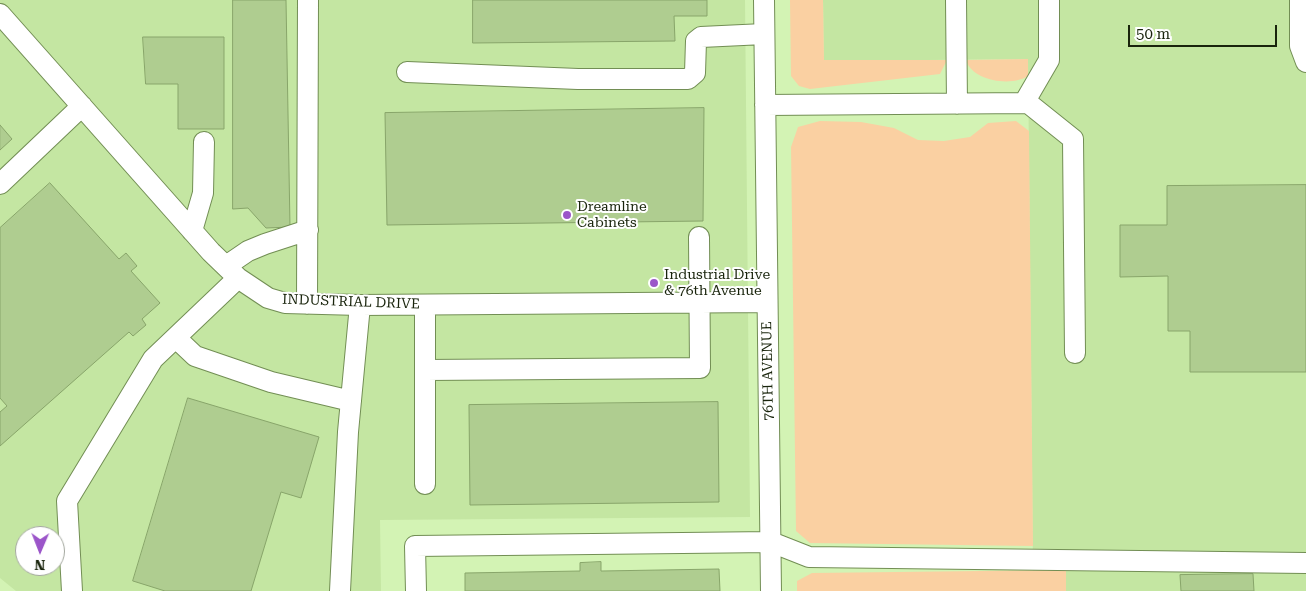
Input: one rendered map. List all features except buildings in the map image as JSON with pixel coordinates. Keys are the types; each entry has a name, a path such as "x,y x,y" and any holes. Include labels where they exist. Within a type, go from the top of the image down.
{"street":[{"path":"308,0 308,304"},
{"name":"76TH AVENUE","path":"764,0 771,591"},
{"path":"956,0 957,104"},
{"path":"1024,103 1049,60 1049,0"},
{"path":"1300,0 1300,46 1306,62"},
{"name":"INDUSTRIAL DRIVE","path":"0,14 192,231 232,272 268,298 285,303 360,305 767,302"},
{"path":"407,72 578,79 688,79 694,73 696,41 701,37 764,34"},
{"path":"765,105 1028,103 1073,139 1075,353"},
{"path":"0,184 82,106"},
{"path":"192,231 203,193 204,142"},
{"path":"72,591 67,501 153,359 176,338 248,251 308,230"},
{"path":"425,370 700,368 698,303 699,237"},
{"path":"340,591 348,432 360,305"},
{"path":"425,305 426,484"},
{"path":"176,338 195,356 272,382 351,401"},
{"path":"416,591 415,546 771,542 809,557 1306,563"}],"shaded area":[{"path":"0,0 745,0 750,517 380,520 381,591 16,591 0,578"},
{"path":"790,0 823,0 824,60 947,60 940,74 810,89 799,86 791,76"},
{"path":"823,0 1306,0 1306,591 1066,591 1066,570 1033,571 1028,59 824,61"},
{"path":"1028,59 1028,76 1012,81 993,80 984,77 976,73 966,60"},
{"path":"820,121 861,122 894,128 918,140 944,141 970,137 988,123 1016,121 1029,131 1033,546 810,543 796,531 791,147 798,127"},
{"path":"1066,570 1066,591 797,591 797,581 812,573"}],"place":[{"name":"Dreamline Cabinets","path":"567,215"},
{"name":"Industrial Drive & 76th Avenue","path":"654,283"}]}
